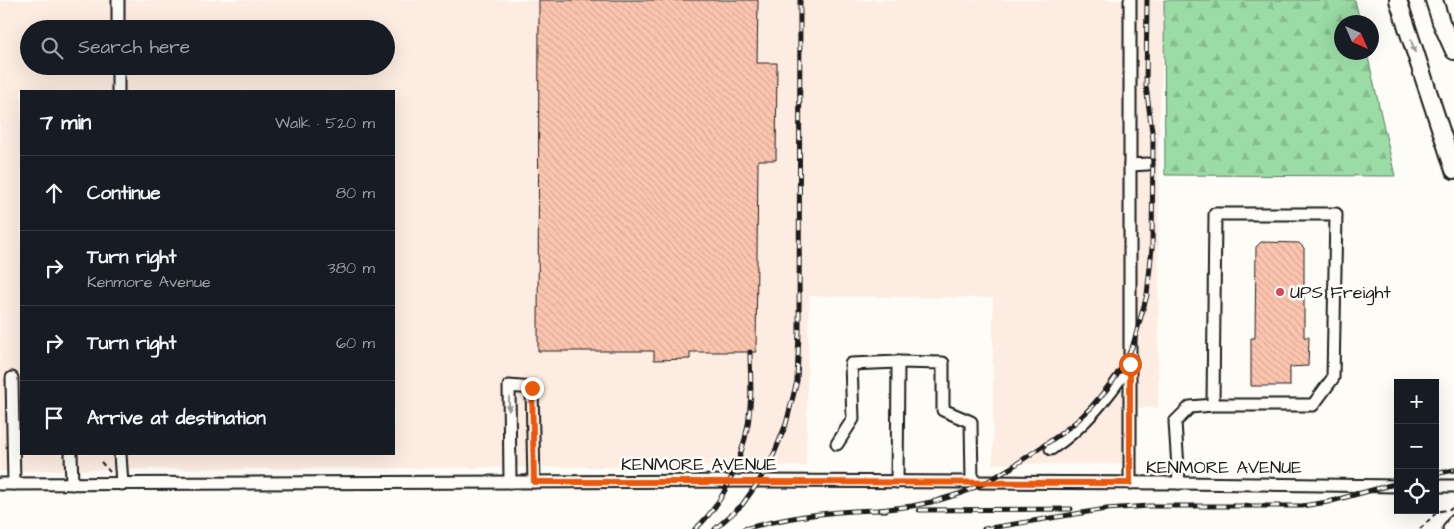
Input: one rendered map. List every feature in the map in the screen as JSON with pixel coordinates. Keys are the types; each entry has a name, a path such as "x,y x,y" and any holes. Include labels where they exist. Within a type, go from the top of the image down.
{"highway":[{"path":"1398,0 1454,170"},
{"path":"1434,0 1441,22 1454,51"}],"street":[{"path":"118,0 118,20"},
{"path":"1130,0 1130,483"},
{"path":"118,75 118,90"},
{"path":"1130,165 1148,164"},
{"path":"1179,483 1175,422 1190,408 1213,405 1313,405 1333,378 1336,214 1215,214 1213,405"},
{"path":"897,482 898,362"},
{"path":"837,444 853,419 851,364 943,363 943,410 971,422 972,482"},
{"path":"1051,449 1082,425 1103,402 1130,364"},
{"path":"12,378 14,484"},
{"path":"510,482 509,386 532,388 534,482"},
{"path":"71,455 72,484"},
{"path":"120,455 122,484"},
{"name":"KENMORE AVENUE","path":"0,484 972,482 1394,486"},
{"path":"1439,486 1454,486"},
{"path":"1449,529 1454,521"}],"path":[{"path":"1420,529 1437,512 1454,508"}],"shaded area":[{"path":"0,0 1164,0 1164,39 1159,122 1158,408 1124,408 1124,464 993,464 993,298 809,296 806,466 0,471"}],"green space":[{"path":"1164,0 1355,0 1358,15 1334,15 1334,60 1369,60 1395,176 1165,175"}],"building":[{"path":"539,0 758,0 757,63 777,63 776,160 758,160 756,352 690,352 690,359 654,360 654,351 538,351"},
{"name":"UPS Freight","path":"1261,242 1299,243 1304,248 1304,337 1309,337 1308,366 1290,367 1290,386 1251,386 1251,338 1255,338 1256,247"}],"railway":[{"path":"715,529 742,505 759,481 774,454 786,424 797,381 799,332 800,0"},
{"path":"880,510 936,501 962,493 987,482 1012,467 1077,421 1093,406 1122,368 1133,345 1147,295 1152,248 1153,139 1146,86 1147,0"},
{"path":"695,529 716,504 740,456 750,406 750,352"},
{"path":"1439,473 1454,470"},
{"path":"984,529 1106,509 1149,506 1302,506 1328,502 1394,484"},
{"path":"919,510 1071,509"},
{"path":"744,529 815,515 850,511 886,510"}],"place":[{"name":"UPS Freight","path":"1280,292"}],"route":[{"path":"532,388 534,482 1130,483 1130,364"}]}
